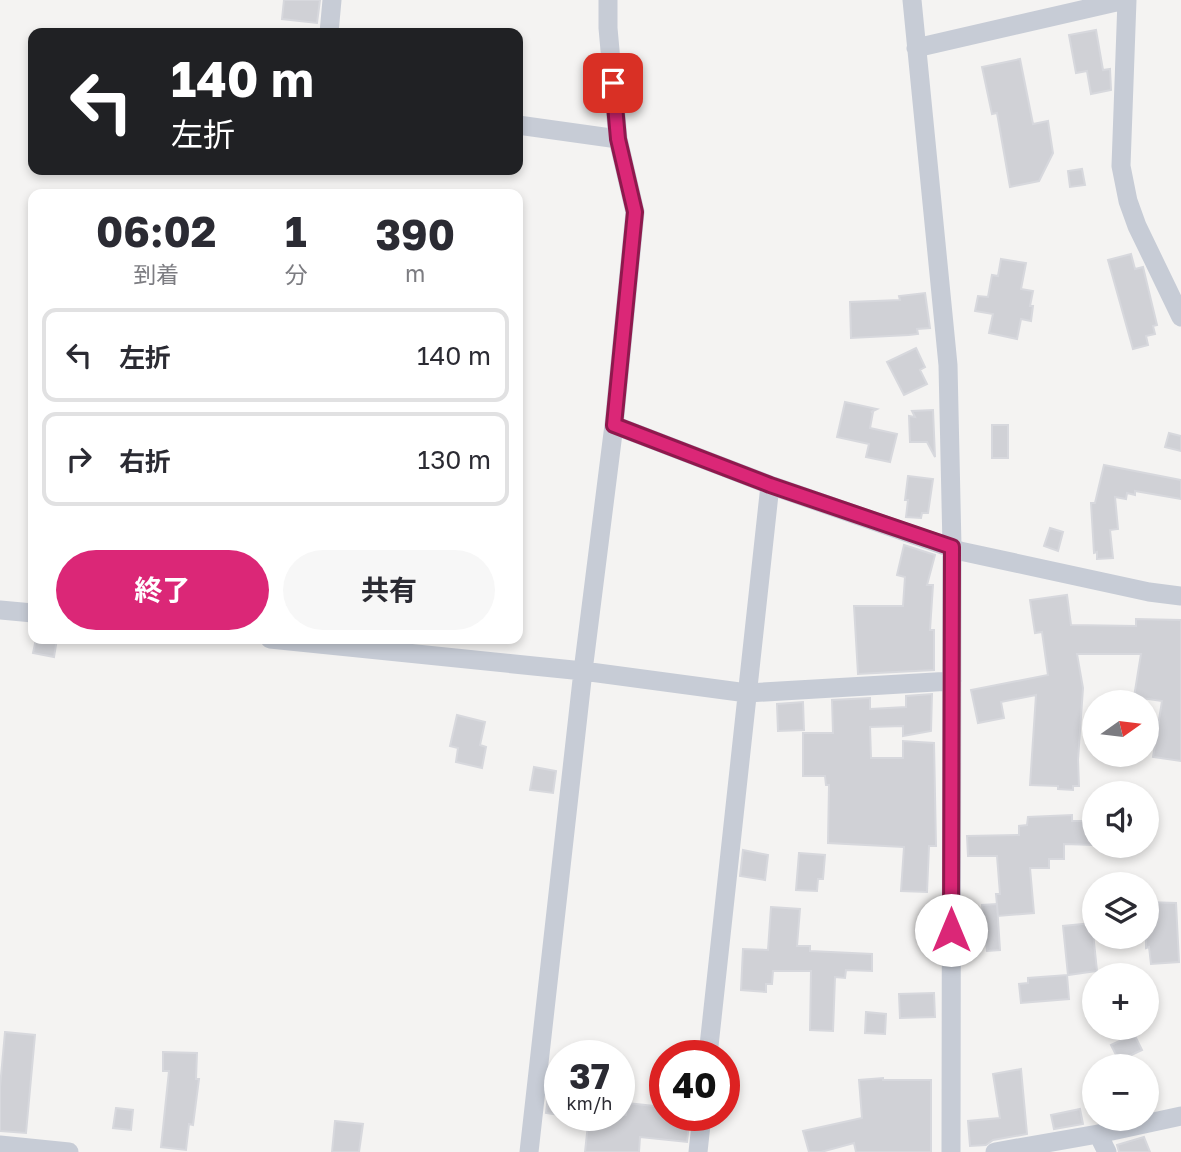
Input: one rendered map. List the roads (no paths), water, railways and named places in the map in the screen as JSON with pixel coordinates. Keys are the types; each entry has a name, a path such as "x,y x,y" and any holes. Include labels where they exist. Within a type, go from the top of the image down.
{"street":[{"path":"329,28 332,0"},
{"path":"529,1152 583,671 614,425 635,212 618,139 608,0"},
{"path":"912,0 947,365 952,547 951,1152"},
{"path":"916,48 1126,0 1121,166 1128,201 1181,317"},
{"path":"523,126 618,139"},
{"path":"614,425 770,485 960,551 1149,592 1181,596"},
{"path":"710,1040 770,485"},
{"path":"0,610 28,613"},
{"path":"319,644 583,671 747,693 952,681"},
{"path":"995,1152 1181,1116"},
{"path":"698,1152 700,1131"},
{"path":"1098,1134 1107,1152"},
{"path":"0,1145 69,1152"}]}
